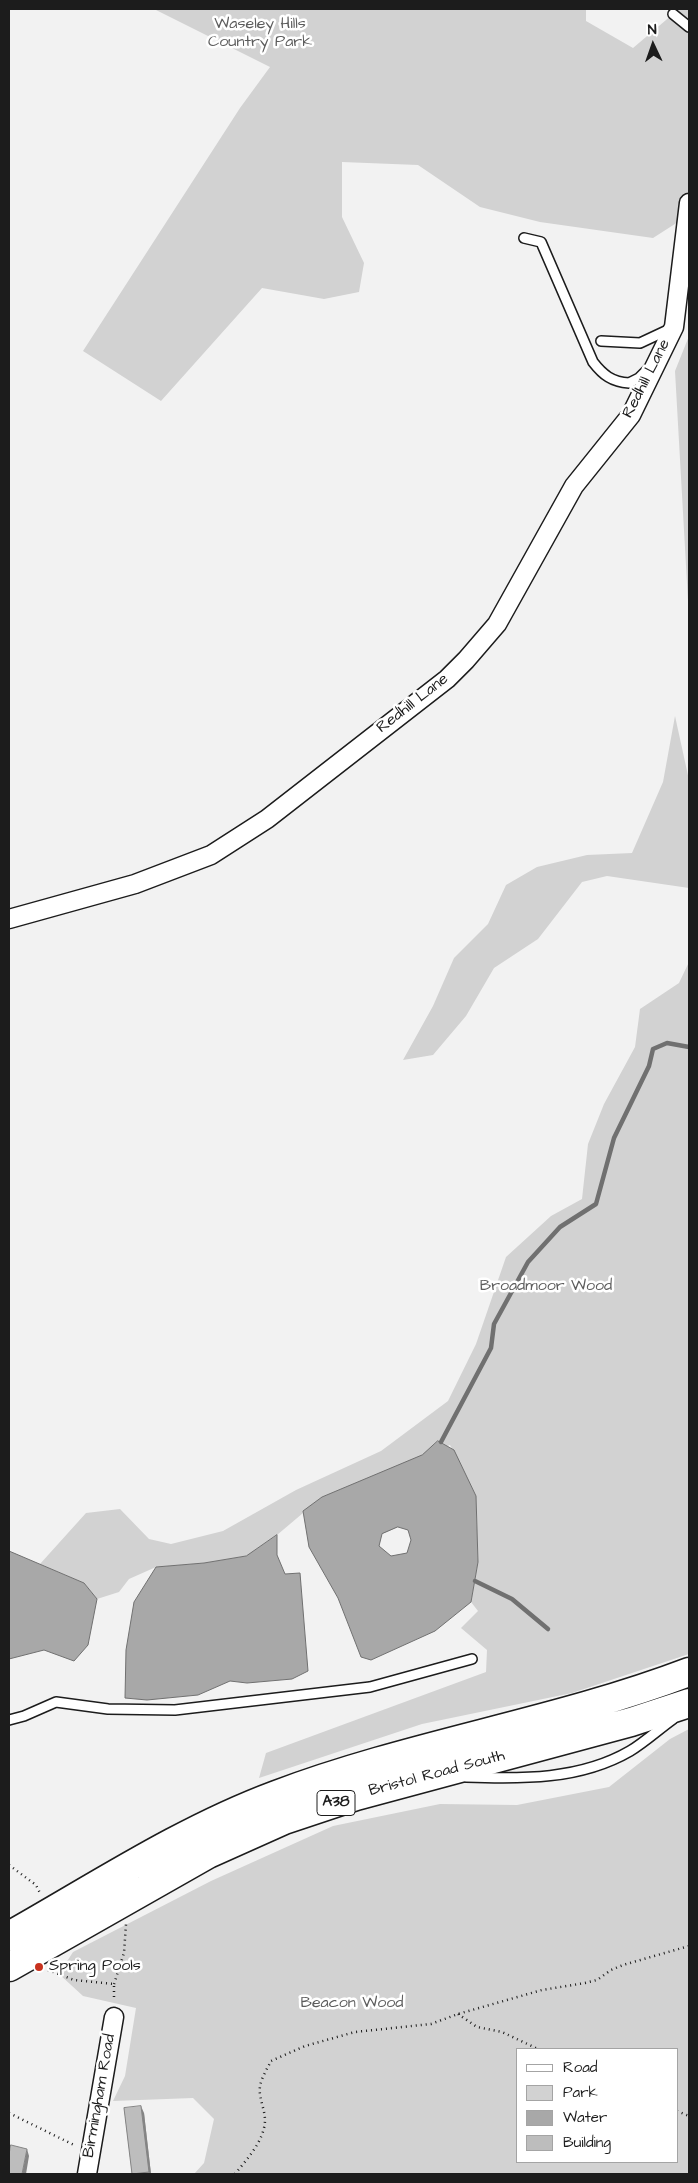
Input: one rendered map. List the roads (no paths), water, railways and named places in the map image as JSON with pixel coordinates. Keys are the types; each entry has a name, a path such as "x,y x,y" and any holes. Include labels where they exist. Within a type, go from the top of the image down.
{"highway":[{"name":"Bristol Road South","path":"9,1936 190,1832 275,1795 350,1770 579,1709 689,1672"},
{"name":"Bristol Road South","path":"20,1961 208,1854 284,1820 356,1796 631,1722 689,1703"}],"street":[{"name":"Redhill Lane","path":"9,919 135,884 211,855 268,819 447,679 466,660 497,624 574,486 631,415 658,361 674,327 689,203"},
{"name":"Birmingham Road","path":"90,2173 91,2152 114,2017"}],"lane":[{"path":"673,14 689,27"},
{"path":"524,238 541,242 593,362 600,372 608,378 629,383 639,378 658,361"},
{"path":"600,341 640,343 674,327"},
{"path":"9,1720 24,1716 56,1702 108,1709 175,1710 370,1687 472,1660"},
{"path":"430,1776 519,1779 543,1778 582,1770 607,1763 632,1750 689,1707"}],"water":[{"path":"438,1441 454,1450 476,1496 478,1562 471,1602 435,1631 371,1660 361,1657 338,1598 309,1547 303,1511 322,1497 422,1455","holes":["398,1527 408,1530 411,1540 407,1553 391,1556 379,1546 382,1534"]},
{"path":"277,1535 277,1555 285,1574 300,1573 308,1671 292,1679 247,1683 230,1681 198,1695 147,1700 125,1698 126,1650 134,1602 156,1567 204,1563 246,1556"},
{"path":"9,1551 84,1583 97,1599 88,1645 74,1661 44,1650 9,1659"}],"waterway":[{"path":"441,1442 491,1348 494,1324 528,1262 560,1227 596,1204 614,1138 649,1066 653,1049 667,1043 689,1047"},
{"path":"475,1581 512,1599 548,1629"}],"place":[{"name":"Spring Pools","path":"39,1967"}],"park label":[{"name":"Waseley Hills Country Park","path":"260,34"},
{"name":"Broadmoor Wood","path":"546,1287"},
{"name":"Beacon Wood","path":"352,2004"}]}
